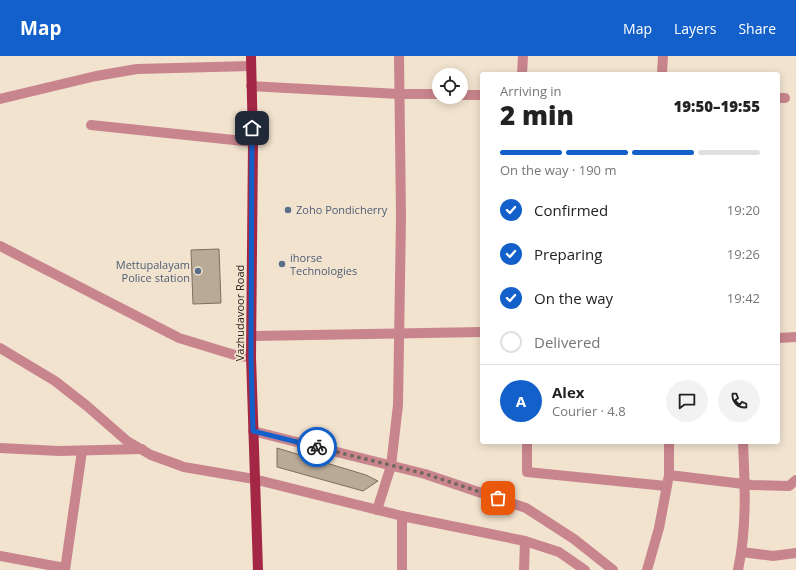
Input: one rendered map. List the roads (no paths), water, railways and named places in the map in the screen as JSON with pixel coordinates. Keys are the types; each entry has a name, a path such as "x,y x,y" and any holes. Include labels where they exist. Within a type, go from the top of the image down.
{"main road":[{"name":"Vazhudavoor Road","path":"251,61 253,142 251,357 258,570"}],"street":[{"path":"377,510 392,466 398,406 400,333 399,56"},
{"path":"522,72 523,56"},
{"path":"662,72 663,56"},
{"path":"0,99 96,76 137,69 251,61"},
{"path":"251,86 399,94 432,94"},
{"path":"468,95 480,95"},
{"path":"91,125 253,142"},
{"path":"0,246 179,338 238,356 251,357"},
{"path":"252,336 480,332"},
{"path":"780,338 796,337"},
{"path":"0,348 55,382 87,406 127,441 152,455 184,467 254,479 402,516 525,541 558,552 585,570"},
{"path":"253,431 426,474 526,508 574,539 613,570"},
{"path":"527,444 526,472 666,486"},
{"path":"647,570 659,528 669,475 669,444"},
{"path":"738,570 742,552 745,484 743,444"},
{"path":"0,448 59,451 142,449"},
{"path":"0,556 65,569 82,450"},
{"path":"669,475 745,484 789,486 795,482"},
{"path":"402,516 402,570"},
{"path":"524,570 525,541"},
{"path":"742,552 773,556 796,553"}],"place":[{"name":"Zoho Pondicherry","path":"288,210"},
{"name":"ihorse Technologies","path":"282,264"},
{"name":"Mettupalayam Police station","path":"198,271"}]}
